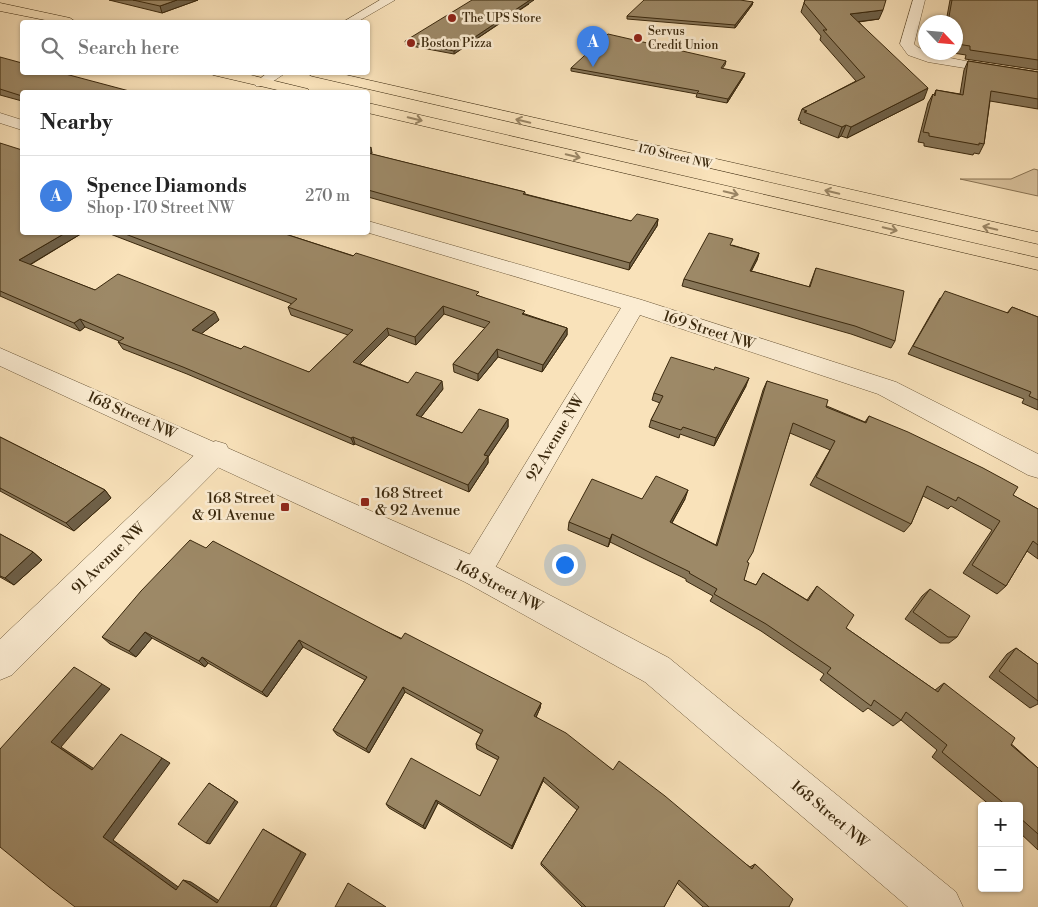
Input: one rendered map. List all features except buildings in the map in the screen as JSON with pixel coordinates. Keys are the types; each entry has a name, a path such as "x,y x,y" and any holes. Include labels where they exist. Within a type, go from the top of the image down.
{"main road":[{"path":"0,7 61,20"},
{"path":"236,75 255,78 296,90"},
{"name":"170 Street NW","path":"325,75 1038,238"},
{"name":"170 Street NW","path":"370,108 1038,264"}],"street":[{"path":"919,0 907,44 912,52 933,59 1038,76"},
{"path":"354,20 395,2"},
{"path":"370,21 395,2"},
{"path":"255,78 268,75"},
{"path":"0,118 20,124"},
{"name":"169 Street NW","path":"370,228 634,305 887,388 1038,467"},
{"name":"92 Avenue NW","path":"476,572 634,305"},
{"name":"168 Street NW","path":"0,356 216,452 476,572 658,670 941,907"},
{"name":"91 Avenue NW","path":"0,663 216,452"}],"shaded area":[{"path":"1034,169 1038,170 1038,196 960,179 1011,179"}],"place":[{"name":"The UPS Store","path":"452,18"},
{"name":"Servus Credit Union","path":"638,38"},
{"name":"Boston Pizza","path":"411,43"},
{"name":"Spence Diamonds","path":"593,67"},
{"name":"168 Street & 92 Avenue","path":"365,502"},
{"name":"168 Street & 91 Avenue","path":"285,507"}]}
